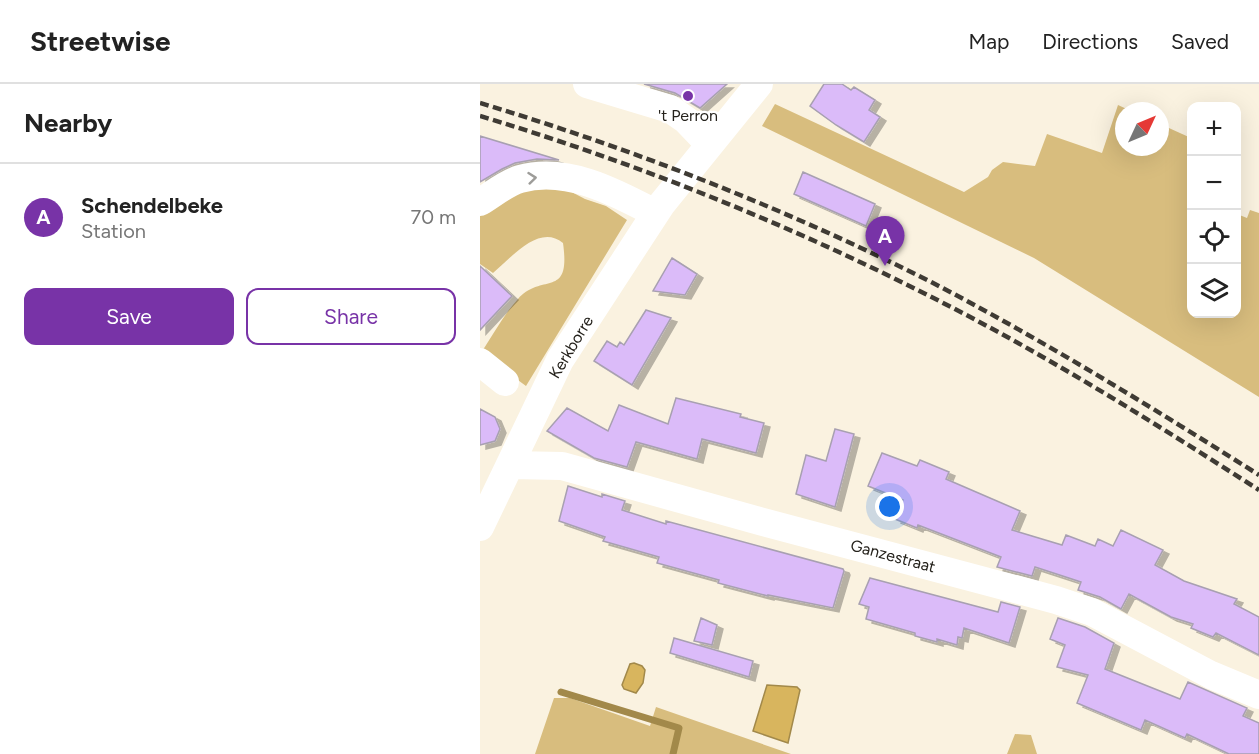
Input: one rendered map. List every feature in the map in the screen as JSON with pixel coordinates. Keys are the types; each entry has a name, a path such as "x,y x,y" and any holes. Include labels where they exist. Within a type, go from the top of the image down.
{"street":[{"path":"587,84 670,109 686,120 709,144"},
{"name":"Kerkborre","path":"480,527 487,493 511,465 560,360 655,213 759,84"},
{"path":"480,202 519,180 554,176 586,181 655,213"},
{"path":"480,362 505,382"},
{"name":"Ganzestraat","path":"511,465 561,466 1056,600 1092,612 1210,675 1259,695"}],"shaded area":[{"path":"775,104 964,192 988,177 992,170 1003,162 1035,166 1047,134 1102,153 1115,114 1115,156 1169,156 1169,128 1187,136 1187,318 1241,318 1241,216 1247,218 1250,210 1259,213 1259,397 1034,258 762,126"},
{"path":"564,188 585,199 606,206 627,220 526,386 481,353 518,299 527,291 559,279 563,272 563,243 554,238 544,237 535,240 493,273 480,264 480,212 524,189"},
{"path":"634,663 645,670 643,683 636,693 624,689 622,685 630,664"},
{"path":"767,685 797,687 800,690 788,743 753,731"},
{"path":"554,698 570,698 650,726 656,707 791,754 535,754"},
{"path":"1015,734 1031,735 1037,754 1007,754"}],"building":[{"name":"'t Perron","path":"644,84 727,84 700,108 675,93"},
{"path":"824,84 842,84 851,90 854,87 875,100 869,110 880,117 864,142 810,106"},
{"path":"480,136 559,160 537,159 515,163 480,182"},
{"path":"803,172 875,204 866,226 794,194"},
{"path":"672,258 697,274 685,295 653,291"},
{"path":"480,266 512,296 480,330"},
{"path":"646,310 671,318 632,385 594,361 607,341 617,347 620,342 624,345"},
{"path":"676,398 741,414 740,417 764,423 756,453 702,439 697,459 636,442 627,467 594,458 547,431 567,408 608,431 619,405 668,424"},
{"path":"480,409 495,417 500,429 495,441 480,445"},
{"path":"835,429 854,434 835,507 796,494 806,455 826,461"},
{"path":"882,453 917,466 920,460 949,472 946,479 1020,511 1012,530 1062,545 1066,535 1095,546 1098,539 1113,546 1121,530 1163,550 1155,565 1184,581 1237,599 1234,604 1259,617 1259,655 1216,633 1213,637 1191,628 1193,624 1171,617 1129,594 1121,609 1100,597 1078,590 1081,582 1035,567 1032,576 997,567 1001,557 918,525 917,528 895,519 903,500 868,486"},
{"path":"568,486 602,497 602,494 625,501 622,510 666,524 666,521 843,569 833,608 768,596 718,583 719,580 657,563 659,557 603,541 605,537 559,521"},
{"path":"870,578 998,612 1001,602 1020,607 1009,643 964,628 962,638 958,637 957,645 937,639 937,642 866,619 869,607 859,604"},
{"path":"701,618 717,625 712,645 694,641"},
{"path":"1058,618 1085,627 1114,643 1105,669 1180,699 1188,682 1247,708 1243,716 1259,723 1259,754 1229,754 1187,734 1185,738 1145,720 1141,730 1077,703 1088,675 1057,667 1065,645 1050,639"},
{"path":"674,638 753,661 749,677 670,653"}],"waterway":[{"path":"561,692 679,728 673,754"}],"railway":[{"path":"480,103 654,161 768,207 880,257 935,284 1058,352 1259,475"},
{"path":"480,116 611,159 675,183 739,208 864,264 987,326 1056,365 1259,490"}],"place":[{"name":"'t Perron","path":"688,96"},
{"name":"Schendelbeke","path":"885,266"}]}
